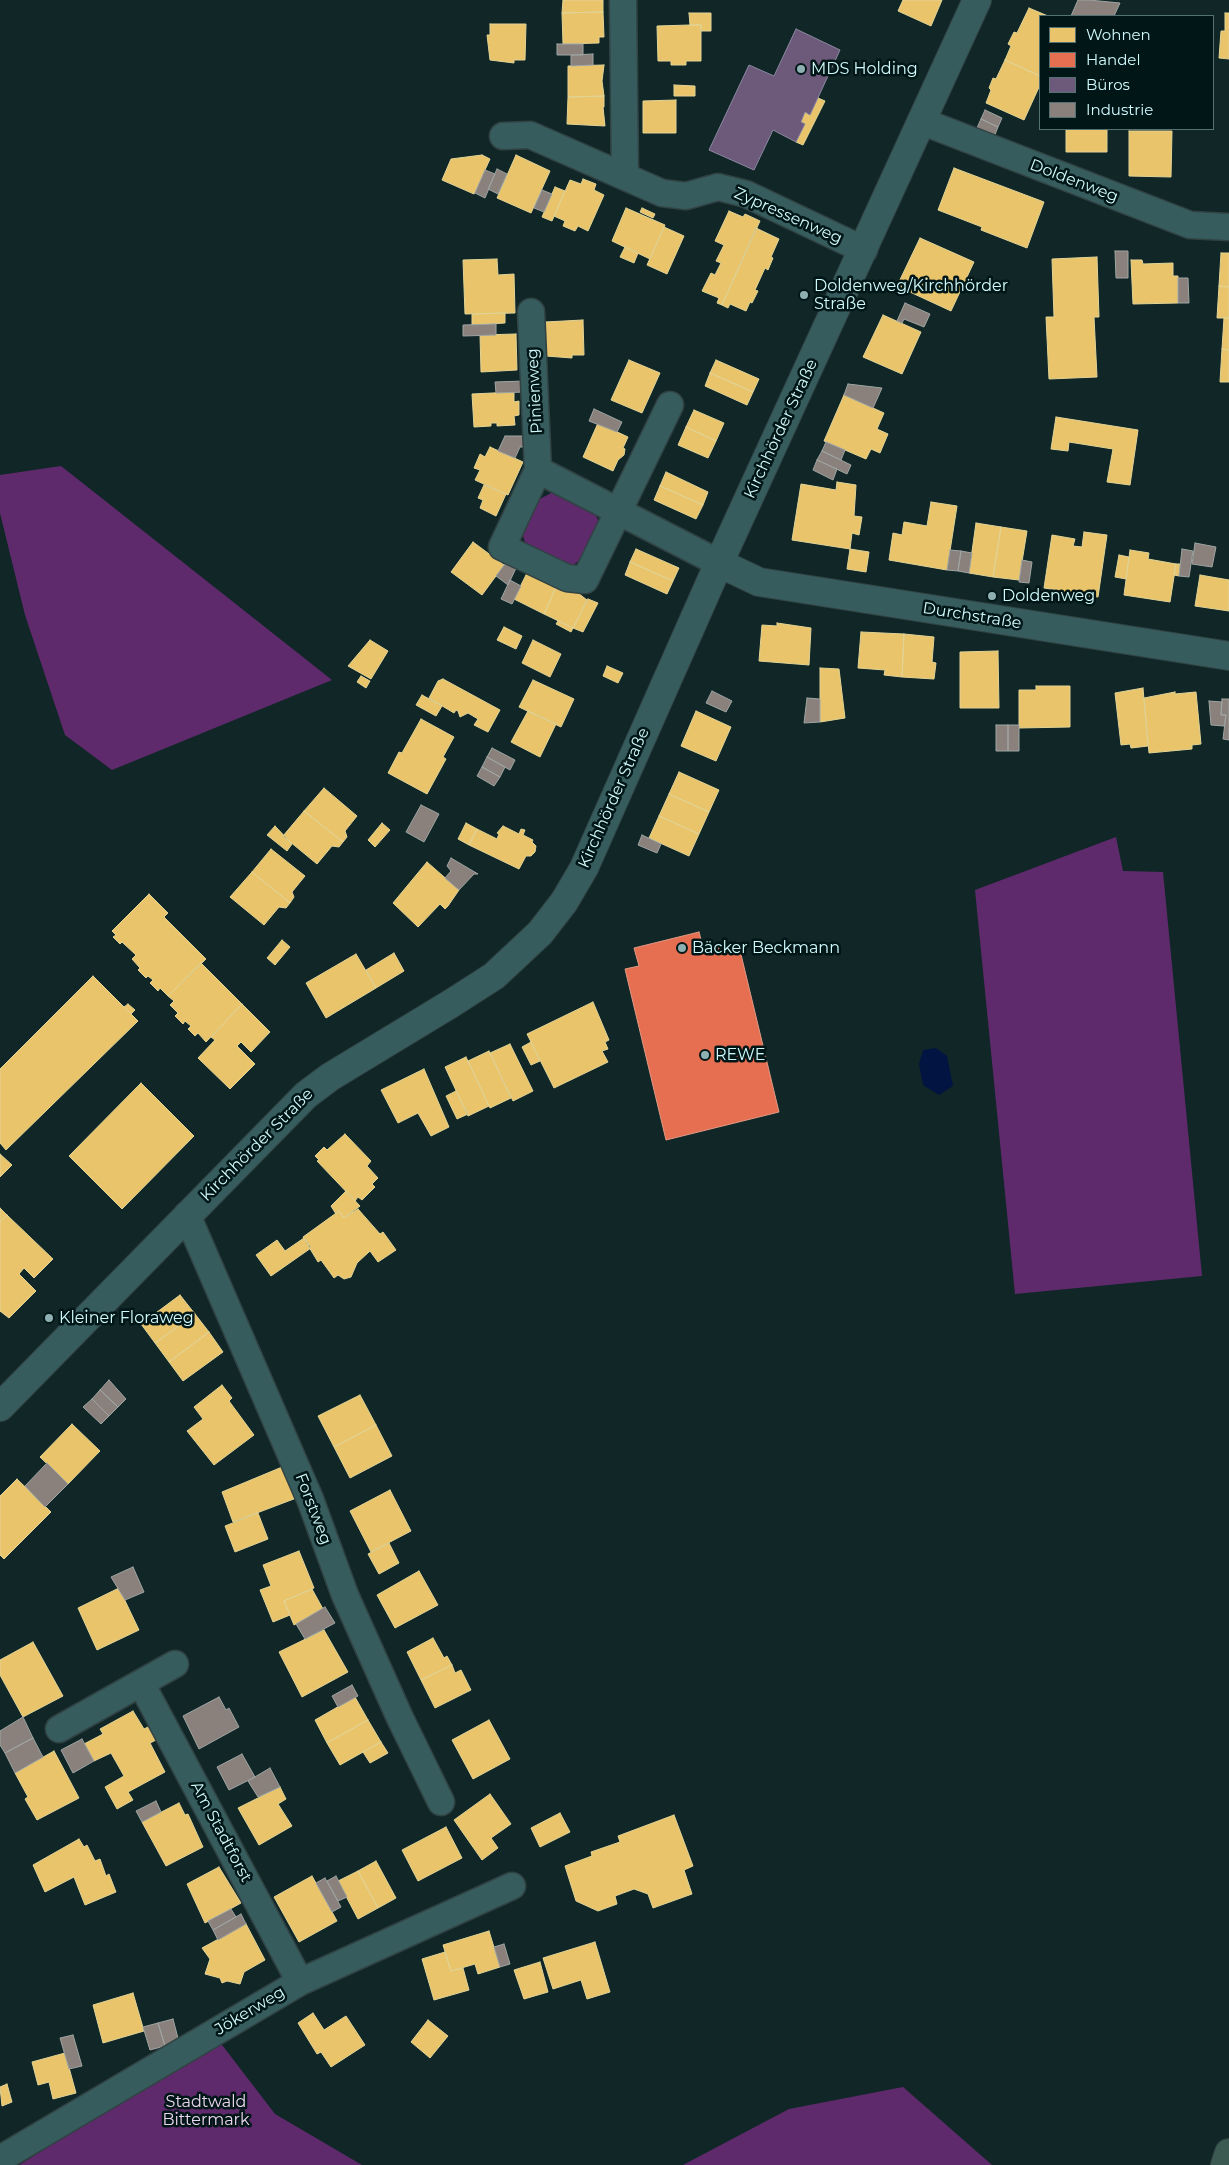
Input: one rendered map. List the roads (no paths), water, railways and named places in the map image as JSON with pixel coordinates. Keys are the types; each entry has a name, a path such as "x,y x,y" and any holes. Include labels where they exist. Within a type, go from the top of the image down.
{"highway":[{"path":"1225,2165 1229,2153"}],"main road":[{"name":"Kirchhörder Straße","path":"0,1407 306,1095 330,1076 494,976 540,934 564,902 584,868 719,563 977,0"},
{"name":"Durchstraße","path":"719,563 759,582 1229,656"}],"street":[{"path":"623,0 625,177"},
{"name":"Doldenweg","path":"921,121 1190,225 1229,227"},
{"name":"Zypressenweg","path":"503,136 530,135 662,192 686,196 718,187 746,194 864,250"},
{"name":"Pinienweg","path":"531,312 538,470 502,547 567,578 585,580 670,405"},
{"path":"538,470 719,563"},
{"name":"Forstweg","path":"187,1215 310,1499 345,1595 400,1718 441,1802"},
{"path":"58,1729 174,1664"},
{"name":"Am Stadtforst","path":"141,1683 300,1982"},
{"name":"Jökerweg","path":"0,2159 300,1982 512,1886"}],"water":[{"path":"936,1048 947,1056 953,1086 939,1095 923,1085 919,1064 923,1050"}],"place":[{"name":"MDS Holding","path":"801,69"},
{"name":"Doldenweg/Kirchhörder Straße","path":"804,295"},
{"name":"Doldenweg","path":"992,596"},
{"name":"Bäcker Beckmann","path":"682,948"},
{"name":"REWE","path":"705,1055"},
{"name":"Kleiner Floraweg","path":"49,1318"}],"park label":[{"name":"Stadtwald Bittermark","path":"206,2111"}]}
